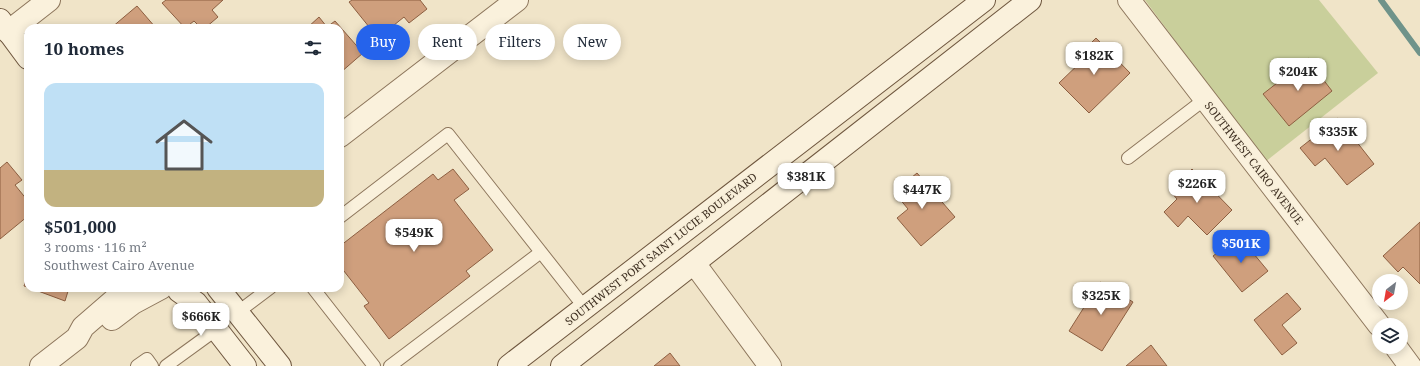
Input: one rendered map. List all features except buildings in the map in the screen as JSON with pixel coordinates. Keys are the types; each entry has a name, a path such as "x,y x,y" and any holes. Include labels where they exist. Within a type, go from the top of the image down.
{"street":[{"path":"24,53 4,26 49,0"},
{"path":"344,133 517,0"},
{"name":"SOUTHWEST PORT SAINT LUCIE BOULEVARD","path":"508,366 984,0"},
{"path":"562,366 1030,0"},
{"name":"SOUTHWEST CAIRO AVENUE","path":"1129,0 1373,318"},
{"path":"694,263 770,366"},
{"path":"41,366 77,338 83,327 123,292"},
{"path":"77,338 90,336 133,303 166,292"},
{"path":"180,292 196,303 245,366"},
{"path":"221,292 280,366"},
{"path":"1401,354 1410,366"}],"lane":[{"path":"1128,158 1205,99"},
{"path":"344,215 448,134 585,308"},
{"path":"390,366 541,252"},
{"path":"238,312 265,292"},
{"path":"316,292 374,366"},
{"path":"166,366 216,329"},
{"path":"137,366 147,359 152,366"}],"green space":[{"path":"1145,0 1319,0 1378,73 1265,162"}],"waterway":[{"path":"1381,0 1420,53"}]}
